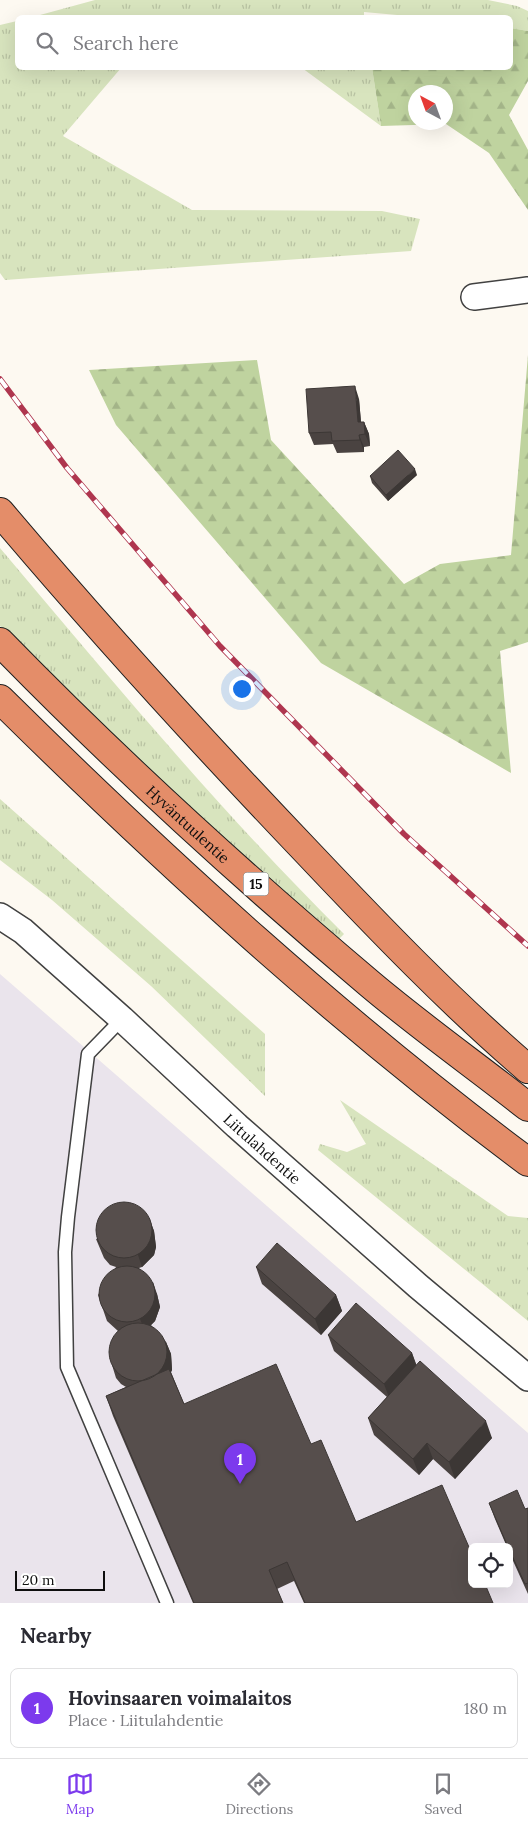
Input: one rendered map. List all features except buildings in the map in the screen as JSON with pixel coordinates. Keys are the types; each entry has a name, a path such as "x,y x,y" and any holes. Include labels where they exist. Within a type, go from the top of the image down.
{"highway":[{"path":"0,512 72,597 259,802 403,952 528,1069"},
{"name":"Hyväntuulentie","path":"0,642 51,694 135,774 290,915 371,985 528,1107"},
{"path":"0,699 98,796 261,944 344,1015 528,1162"},
{"path":"0,724 98,796"}],"street":[{"path":"474,297 528,290"},
{"name":"Liitulahdentie","path":"0,916 23,931 122,1019 244,1132 418,1286 528,1378"}],"lane":[{"path":"122,1019 88,1054 65,1252 67,1367 167,1603"}],"shaded area":[{"path":"0,974 528,1433 528,1603 0,1603"}],"green space":[{"path":"95,0 488,0 517,6 528,11 528,31 513,28 513,15 397,15 364,12 364,15 40,15"},
{"path":"15,21 15,70 119,70 63,136 192,210 382,211 420,219 411,251 5,280 0,273 0,25"},
{"path":"513,28 528,31 528,81 509,115 528,150 528,210 489,153 453,129 453,85 408,85 408,125 381,126 372,70 513,70"},
{"path":"305,70 372,70 381,126"},
{"path":"528,355 528,642 500,651 511,773 321,663 116,425 89,370 257,360 271,440 404,584 440,564 511,555"},
{"path":"0,548 125,696 211,793 254,841 344,934 339,939 191,811 0,626"},
{"path":"0,799 265,1034 265,1096 151,986 52,900 0,860"},
{"path":"340,1100 508,1216 528,1218 528,1321 318,1150 320,1144 347,1152 366,1144"}],"railway":[{"path":"0,379 67,468 220,646 404,834 528,946"}],"place":[{"name":"Hovinsaaren voimalaitos","path":"240,1484"}]}
